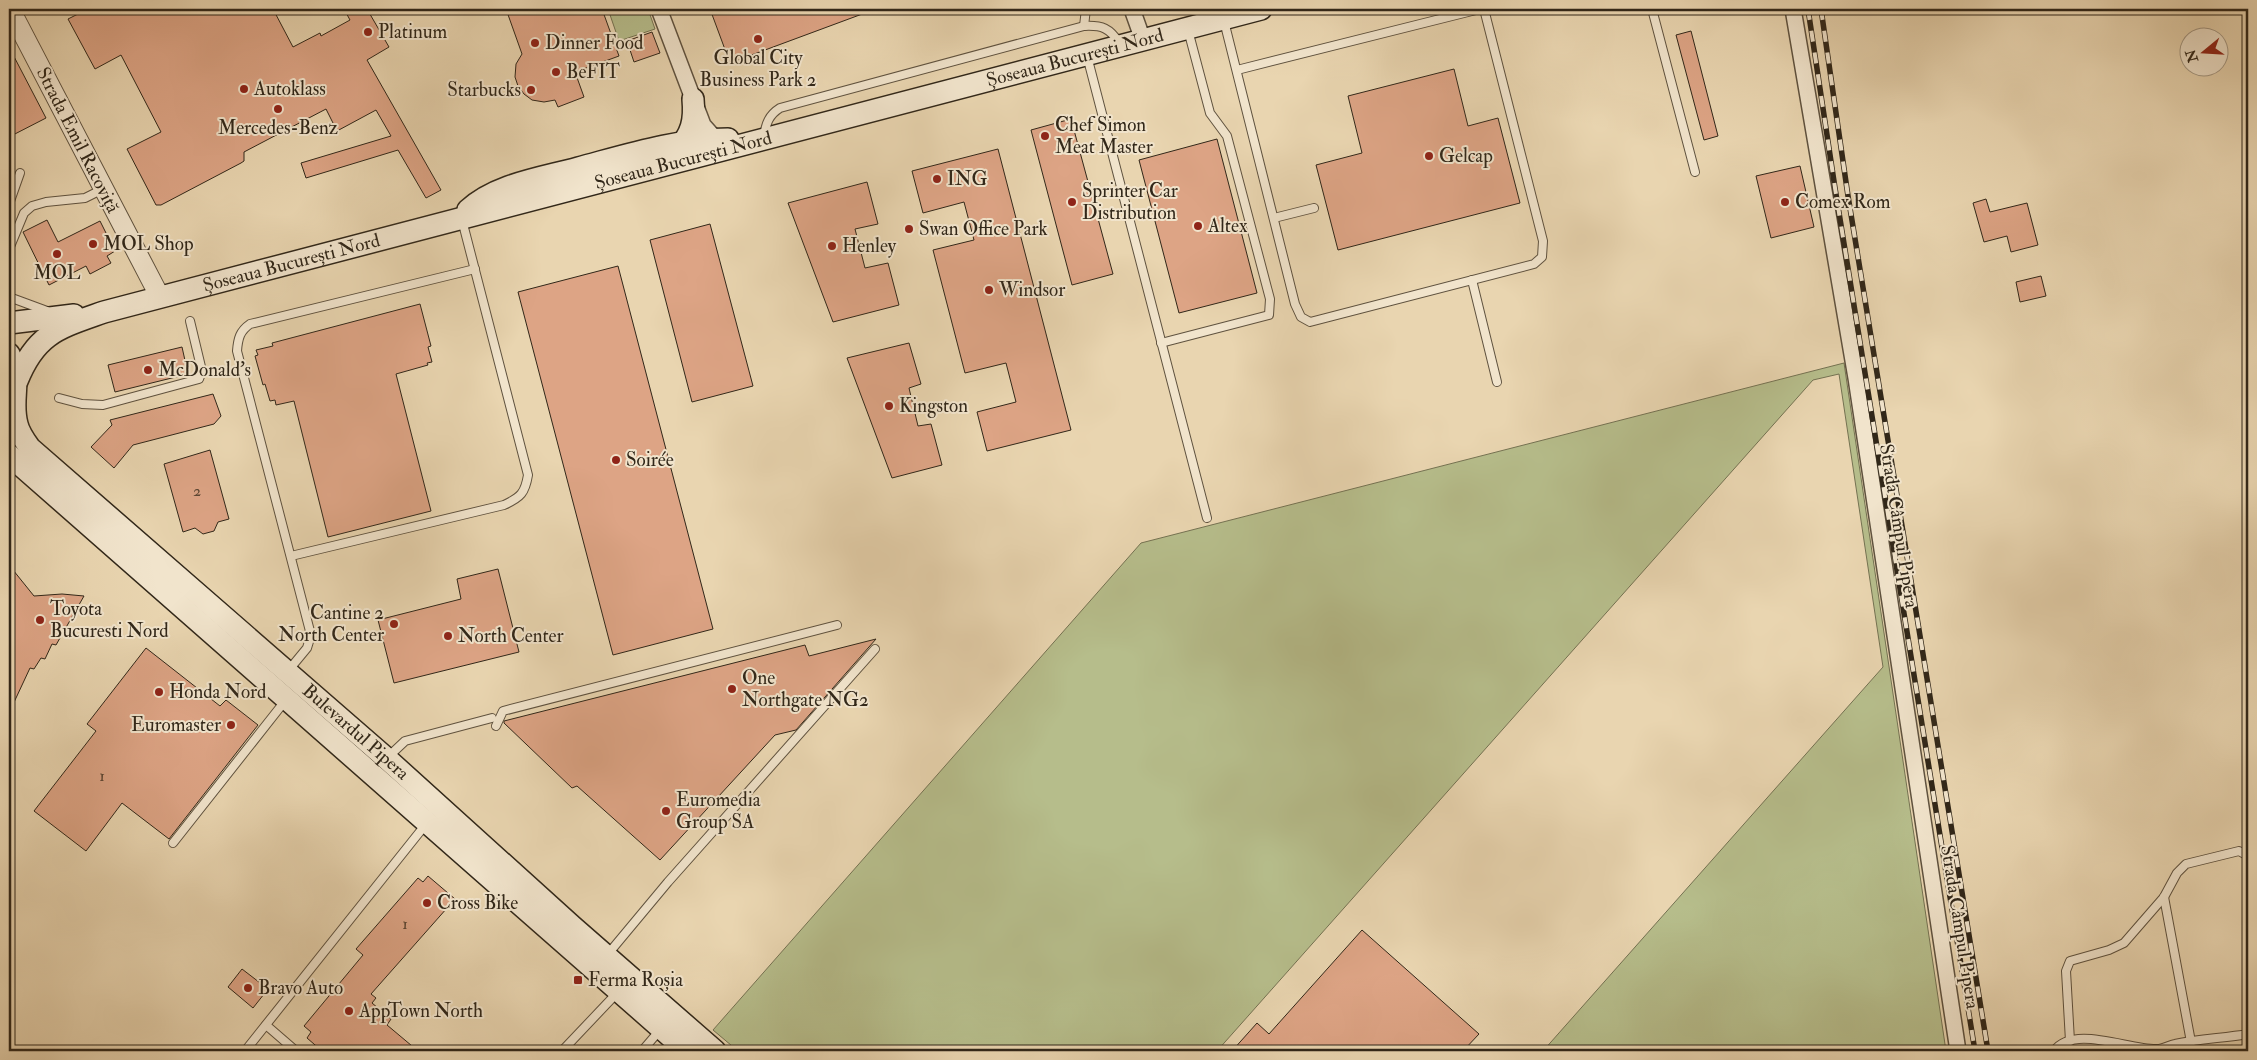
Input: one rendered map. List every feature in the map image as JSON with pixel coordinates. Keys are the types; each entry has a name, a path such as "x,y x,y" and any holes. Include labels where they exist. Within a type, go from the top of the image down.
{"main road":[{"name":"Șoseaua București Nord","path":"17,381 25,360 37,344 49,334 68,324 104,312 648,169 724,143 763,139 1261,9"},
{"path":"648,169 664,162 684,142 693,122 693,99"},
{"path":"462,218 474,205 483,199 516,185 684,142 724,143"},
{"name":"Șoseaua București Nord","path":"9,323 104,312"},
{"name":"Bulevardul Pipera","path":"9,354 14,365 17,381 12,409 19,430 35,454 386,758 715,1051"},
{"name":"Bulevardul Pipera","path":"9,455 687,1051"}],"street":[{"path":"659,9 703,126 724,143"},
{"path":"1132,9 1143,40"},
{"name":"Strada Câmpul Pipera","path":"1793,9 1856,378 1958,1051"},
{"name":"Strada Emil Racoviță","path":"10,12 160,297"}],"lane":[{"path":"1084,26 1086,9"},
{"path":"1237,70 1480,9"},
{"path":"1224,19 1295,304 1301,317 1310,322 1534,264 1542,257 1544,249 1484,9"},
{"path":"1652,9 1695,172"},
{"path":"763,139 771,114 780,108 1084,26 1098,25 1107,28 1121,46"},
{"path":"1162,343 1269,315 1270,299 1227,136 1210,113 1188,28"},
{"path":"1086,55 1207,518"},
{"path":"9,204 20,173"},
{"path":"9,249 24,213 32,206 46,202 85,198 104,189"},
{"path":"1274,218 1314,208"},
{"path":"291,556 504,505 521,495 526,488 528,475 462,218"},
{"path":"286,673 308,648 311,635 238,351 238,339 242,329 250,324 475,269"},
{"path":"1472,280 1497,382"},
{"path":"9,297 63,317"},
{"path":"59,398 82,404 103,405 199,379 202,371 190,321"},
{"path":"496,726 503,711 837,625"},
{"path":"606,955 668,882 875,649"},
{"path":"173,843 286,699"},
{"path":"386,758 405,741 492,718"},
{"path":"245,1051 427,822"},
{"path":"2070,1041 2066,971 2070,961 2124,944 2164,897 2177,873 2186,864 2239,851 2248,856"},
{"path":"2164,897 2191,1042"},
{"path":"562,1051 619,991"},
{"path":"266,1025 296,1051"},
{"path":"642,1051 662,1029"},
{"path":"2054,1051 2059,1044 2078,1039 2102,1040 2158,1049 2248,1034"}],"green space":[{"path":"608,9 648,9 655,29 619,41"},
{"path":"1844,363 1946,1051 1543,1051 1883,667 1839,374 1813,380 1217,1051 738,1051 713,1030 1141,543"}],"building":[{"name":"Autoklass","path":"88,9 273,9 293,47 320,33 321,36 350,20 344,9 367,9 389,47 367,60 441,190 426,198 398,150 306,178 301,163 391,136 376,110 337,131 326,109 244,152 244,161 241,163 161,205 156,205 127,149 161,132 121,55 95,69 68,19"},
{"path":"506,9 602,9 619,56 575,72 584,97 558,107 555,100 544,102 532,100 518,86 515,77 516,64 522,54"},
{"name":"Global City Business Park 2","path":"710,9 873,9 873,10 730,63"},
{"path":"1691,31 1718,136 1704,140 1676,35"},
{"path":"652,32 660,53 634,62 627,41"},
{"path":"9,47 46,118 9,137"},
{"name":"Gelcap","path":"1454,69 1468,126 1498,118 1520,203 1338,250 1316,165 1362,153 1348,96"},
{"name":"Sprinter Car Distribution","path":"1071,119 1113,274 1072,285 1031,130"},
{"name":"Altex","path":"1217,139 1257,293 1179,313 1139,160"},
{"name":"Windsor","path":"998,149 1071,430 987,451 977,412 1016,402 1006,363 965,373 933,250 974,240 964,202 923,213 912,171"},
{"name":"Comex Rom","path":"1800,166 1814,227 1771,238 1756,176"},
{"name":"Henley","path":"867,182 878,224 855,229 865,268 888,263 899,305 833,322 788,203"},
{"path":"1986,199 1990,212 2027,203 2038,245 2011,252 2007,236 1984,242 1973,203"},
{"name":"MOL","path":"47,220 58,242 100,221 115,251 107,256 111,263 90,274 86,266 49,285 23,232"},
{"path":"710,224 753,386 692,402 650,240"},
{"name":"Soirée","path":"618,266 713,629 613,655 518,292"},
{"path":"2041,276 2046,296 2020,302 2016,282"},
{"path":"420,304 431,346 428,347 432,362 427,363 428,365 396,374 431,511 328,537 294,401 276,405 275,400 270,401 265,384 263,385 255,356 258,355 256,350 273,346 272,343"},
{"name":"Kingston","path":"909,343 921,384 909,388 918,426 931,424 942,465 892,478 847,358"},
{"name":"McDonald's","path":"182,347 188,374 115,392 108,365"},
{"path":"213,394 221,416 214,424 133,445 114,468 91,447 112,425 110,420"},
{"path":"210,450 229,519 218,522 214,531 203,534 195,528 183,532 164,464"},
{"name":"Toyota Bucuresti Nord","path":"9,565 34,596 62,594 84,596 56,645 52,644 45,659 41,658 34,669 30,668 9,713"},
{"name":"North Center","path":"498,569 519,652 394,683 378,620 461,599 457,579"},
{"name":"One Northgate NG2","path":"876,639 796,730 775,735 660,860 577,786 572,788 504,723 504,721 805,645 809,656"},
{"path":"146,648 220,706 226,700 258,725 169,839 122,803 86,851 34,811 96,731 87,724"},
{"path":"428,876 455,899 371,994 376,998 372,1003 391,1019 387,1025 418,1051 322,1051 307,1038 311,1032 304,1026 363,955 356,949 418,878 423,882"},
{"path":"1362,930 1479,1034 1463,1051 1232,1051 1257,1023 1269,1034"},
{"name":"Bravo Auto","path":"242,969 268,989 253,1008 228,987"}],"railway":[{"path":"1808,9 1835,188 1975,1051"},
{"path":"1821,9 1848,196 1988,1051"}],"place":[{"name":"Platinum","path":"368,32"},
{"name":"Global City Business Park 2","path":"758,39"},
{"name":"Dinner Food","path":"535,43"},
{"name":"BeFIT","path":"556,72"},
{"name":"Autoklass","path":"244,89"},
{"name":"Starbucks","path":"531,90"},
{"name":"Mercedes-Benz","path":"278,109"},
{"name":"Chef Simon Meat Master","path":"1045,136"},
{"name":"Gelcap","path":"1429,156"},
{"name":"ING","path":"937,179"},
{"name":"Sprinter Car Distribution","path":"1072,202"},
{"name":"Comex Rom","path":"1785,202"},
{"name":"Altex","path":"1198,226"},
{"name":"Swan Office Park","path":"909,229"},
{"name":"MOL Shop","path":"93,244"},
{"name":"Henley","path":"832,246"},
{"name":"MOL","path":"57,254"},
{"name":"Windsor","path":"989,290"},
{"name":"McDonald's","path":"148,370"},
{"name":"Kingston","path":"889,406"},
{"name":"Soirée","path":"616,460"},
{"name":"Toyota Bucuresti Nord","path":"40,620"},
{"name":"Cantine 2 North Center","path":"394,624"},
{"name":"North Center","path":"448,636"},
{"name":"One Northgate NG2","path":"732,689"},
{"name":"Honda Nord","path":"159,692"},
{"name":"Euromaster","path":"231,725"},
{"name":"Euromedia Group SA","path":"666,811"},
{"name":"Cross Bike","path":"427,903"},
{"name":"Ferma Roșia","path":"578,980"},
{"name":"Bravo Auto","path":"248,988"},
{"name":"AppTown North","path":"349,1011"}]}
